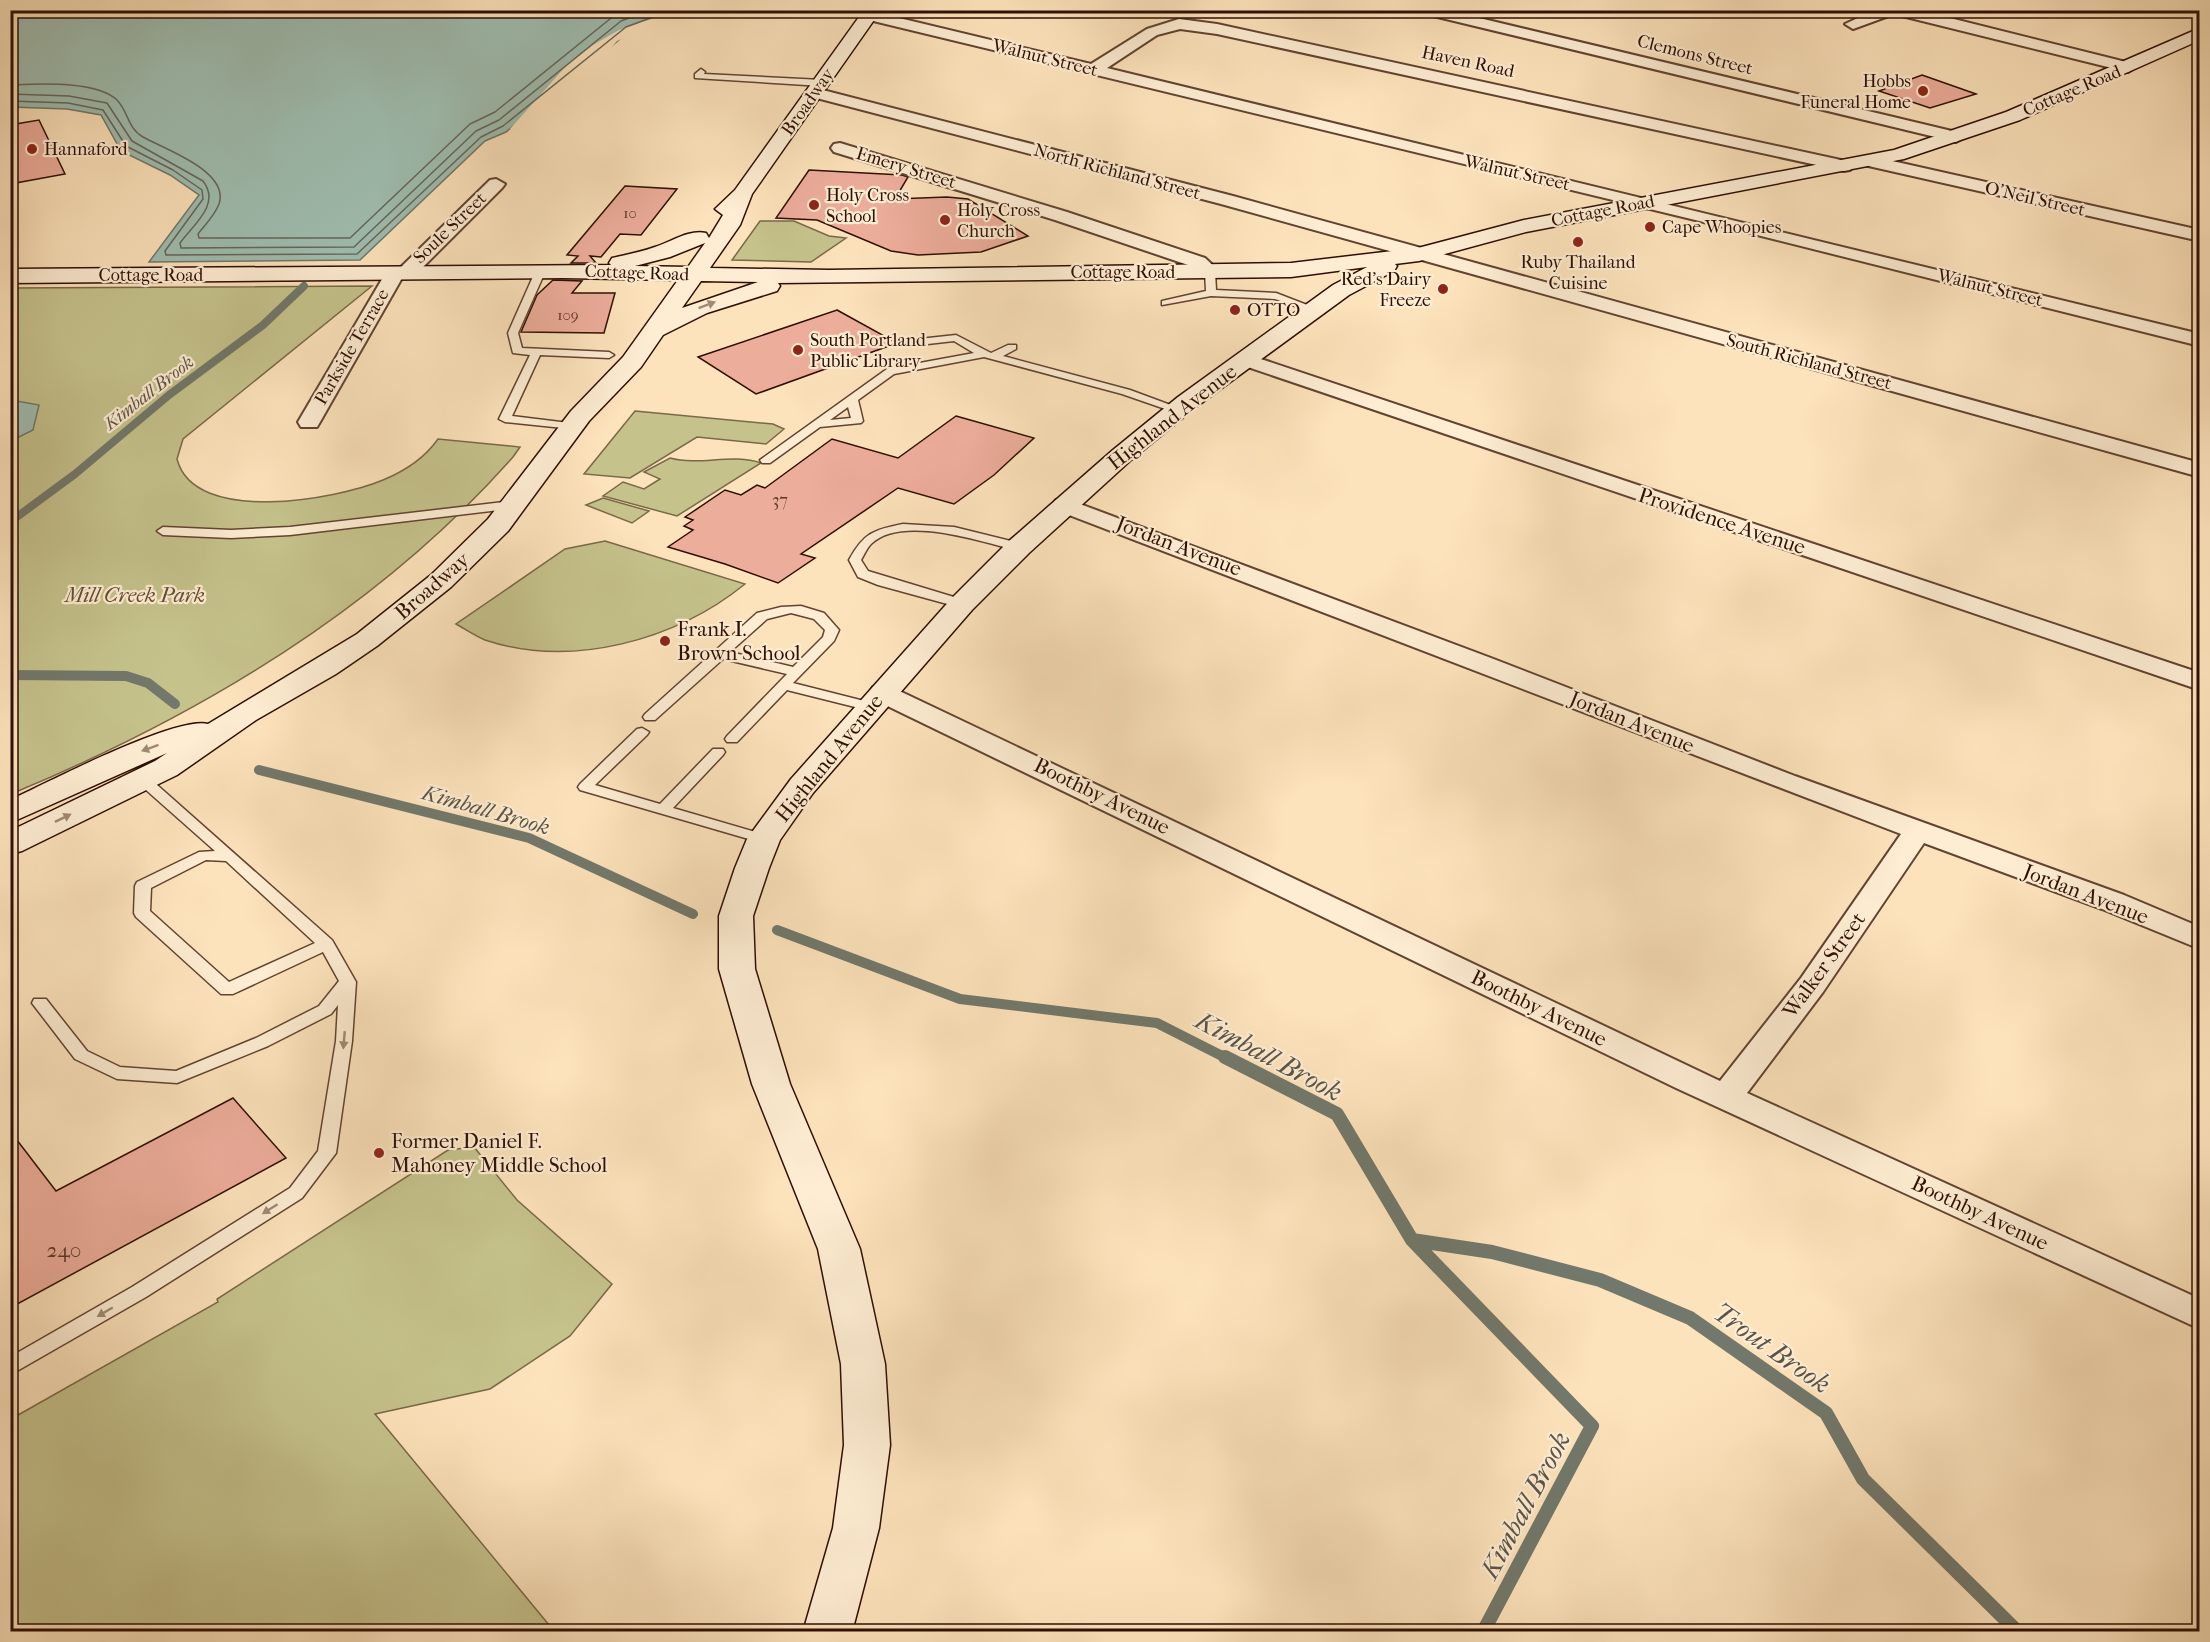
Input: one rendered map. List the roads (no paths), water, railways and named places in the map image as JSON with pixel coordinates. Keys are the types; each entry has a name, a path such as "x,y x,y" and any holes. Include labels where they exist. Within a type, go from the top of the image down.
{"street":[{"name":"Clemons Street","path":"1425,10 1956,137"},
{"path":"1479,23 1500,10"},
{"path":"1853,24 1890,10"},
{"path":"1898,10 2128,67"},
{"name":"Walnut Street","path":"872,14 2199,340"},
{"name":"Broadway","path":"10,844 166,768 244,713 325,668 395,618 471,553 513,505 576,421 610,387 654,332 698,238 742,194 872,14"},
{"name":"Haven Road","path":"1093,70 1152,32 1179,24 1217,29 1844,166"},
{"name":"Cottage Road","path":"10,276 587,272 1210,282 1419,254 1524,226 1870,161 1956,137 2061,98 2199,33"},
{"name":"North Richland Street","path":"818,88 1419,254"},
{"name":"Emery Street","path":"840,148 1061,216 1198,262 1210,282"},
{"name":"O'Neil Street","path":"1870,161 2199,236"},
{"name":"Soule Street","path":"400,273 496,184"},
{"name":"Broadway","path":"576,421 585,393 609,355 729,225 742,194"},
{"path":"587,272 662,252 698,238"},
{"name":"Highland Avenue","path":"827,1632 856,1528 867,1445 863,1364 839,1249 771,1084 737,969 736,916 764,838 802,786 962,604 1064,504 1178,410 1315,310 1350,286 1384,267 1419,254"},
{"name":"South Richland Street","path":"1419,254 2199,470"},
{"name":"Parkside Terrace","path":"309,422 400,273"},
{"path":"654,332 699,308 742,293 828,277"},
{"name":"Providence Avenue","path":"1246,360 2199,682"},
{"name":"Jordan Avenue","path":"1064,504 1460,654 1785,782 2113,902 2199,939"},
{"name":"Boothby Avenue","path":"877,700 1125,806 1320,904 1726,1096 2199,1315"},
{"name":"Broadway","path":"10,813 136,753 244,713"},
{"name":"Walker Street","path":"1726,1096 1812,985 1918,830"}],"lane":[{"path":"701,72 698,76 818,88"},
{"path":"540,272 513,333 517,351 609,355"},
{"path":"1166,303 1210,282 1276,297 1315,310"},
{"path":"910,343 956,338 988,355 1020,368 1126,392 1178,410"},
{"path":"766,460 852,398 886,369 988,355 1012,347"},
{"path":"537,351 505,419 576,421"},
{"path":"816,424 857,421 852,398"},
{"path":"163,531 231,534 290,531 513,505"},
{"path":"962,604 883,582 863,574 855,560 857,549 875,536 897,528 929,526 1019,547"},
{"path":"650,717 762,616 773,611 803,610 818,614 828,621 832,630 829,638 732,739"},
{"path":"720,654 796,672"},
{"path":"783,685 877,700"},
{"path":"642,732 585,787 764,838"},
{"path":"663,810 718,752"},
{"path":"10,1367 139,1292 296,1193 327,1153 344,1041 348,982 326,945 142,779"},
{"path":"230,856 204,855 143,886 142,913 227,990 326,945"},
{"path":"40,1004 81,1055 117,1073 177,1077 262,1042 325,1010 348,982"}],"water":[{"path":"10,11 691,11 630,31 506,132 485,141 360,260 149,262 199,195 170,175 121,151 101,115 67,109 11,107"},
{"path":"11,400 39,405 33,430 11,441"}],"waterway":[{"name":"Kimball Brook","path":"10,522 75,474 169,395 263,325 304,286"},
{"name":"Kimball Brook","path":"10,675 126,676 148,683 175,704"},
{"name":"Kimball Brook","path":"259,770 529,838 693,914"},
{"name":"Kimball Brook","path":"777,930 960,999 1157,1023 1228,1059"},
{"name":"Kimball Brook","path":"1225,1057 1337,1114 1412,1240"},
{"name":"Trout Brook","path":"1412,1240 1492,1252 1600,1280 1690,1318 1826,1413 1863,1479 2018,1632"},
{"name":"Kimball Brook","path":"1412,1240 1592,1426 1483,1632"}],"place":[{"name":"Hobbs Funeral Home","path":"1923,91"},
{"name":"Hannaford","path":"32,149"},
{"name":"Holy Cross School","path":"814,205"},
{"name":"Holy Cross Church","path":"945,220"},
{"name":"Cape Whoopies","path":"1650,227"},
{"name":"Ruby Thailand Cuisine","path":"1578,242"},
{"name":"Red's Dairy Freeze","path":"1443,289"},
{"name":"OTTO","path":"1235,310"},
{"name":"South Portland Public Library","path":"798,350"},
{"name":"Frank I. Brown School","path":"665,641"},
{"name":"Former Daniel F. Mahoney Middle School","path":"379,1153"}],"park label":[{"name":"Mill Creek Park","path":"135,595"}]}
